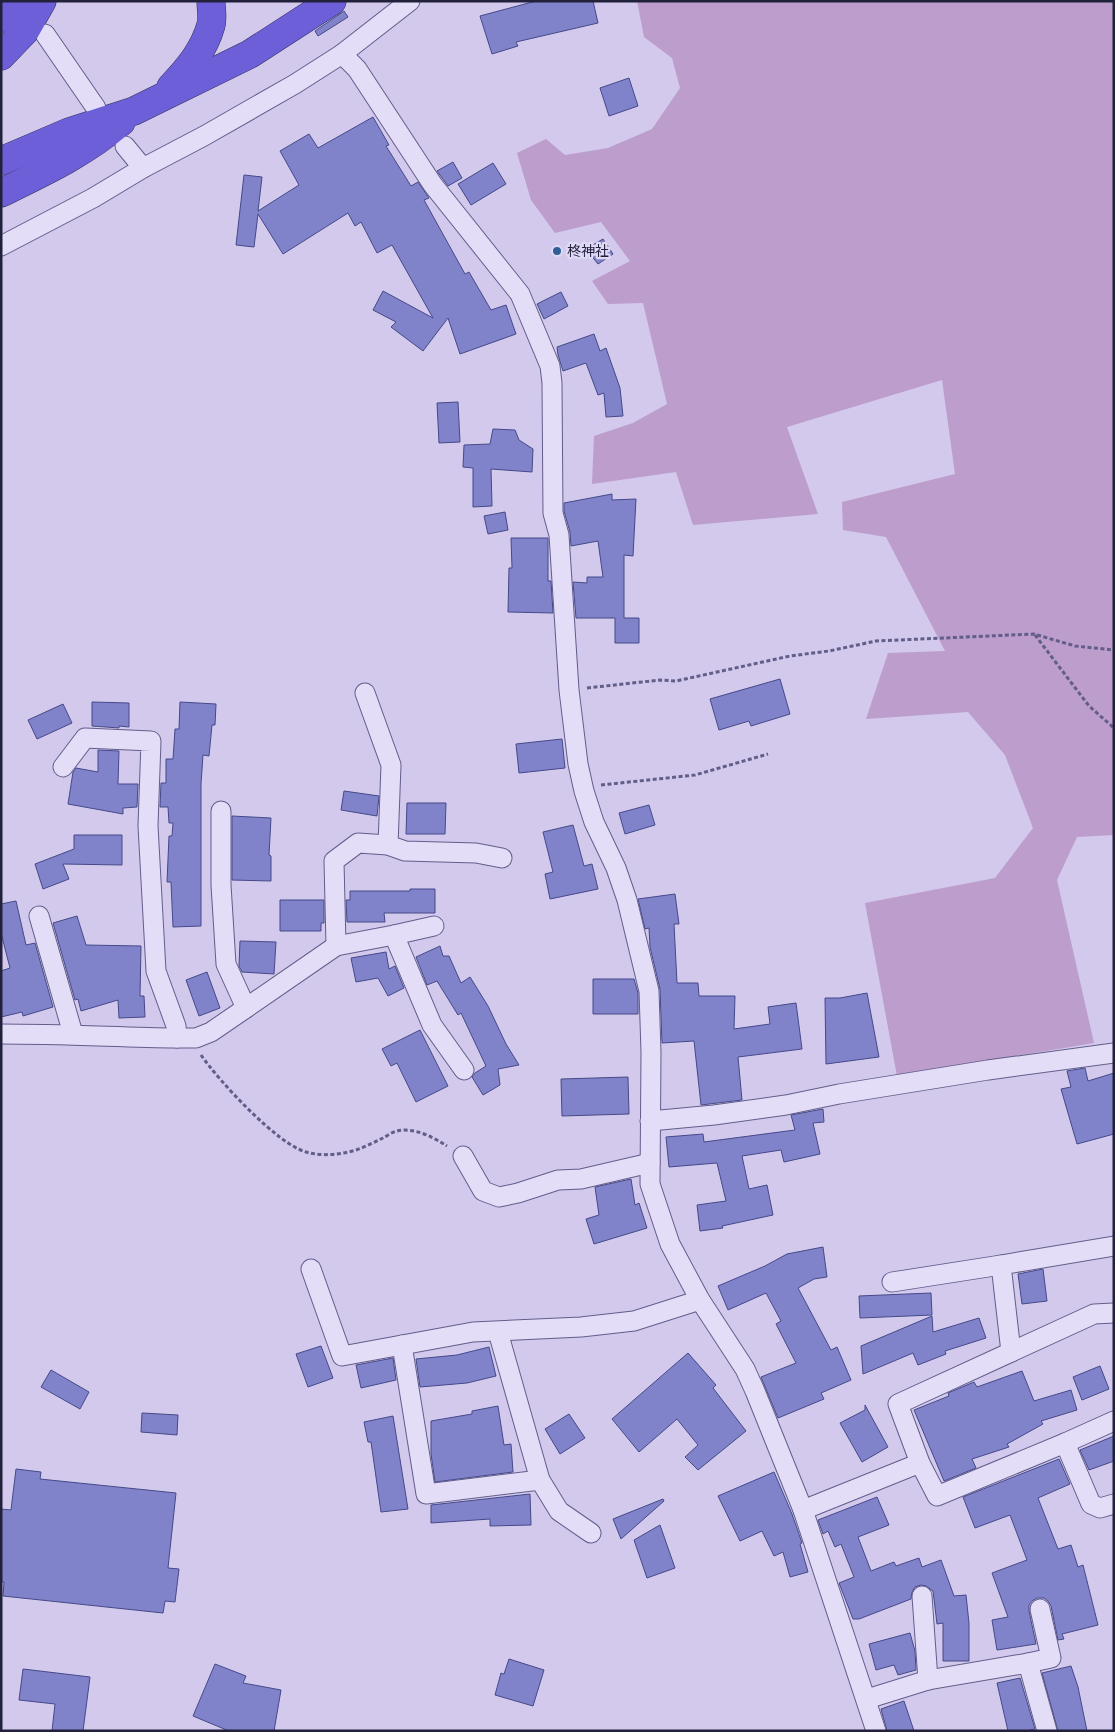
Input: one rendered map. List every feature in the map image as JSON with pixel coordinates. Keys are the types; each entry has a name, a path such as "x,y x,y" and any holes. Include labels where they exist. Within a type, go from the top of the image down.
{"highway":[{"path":"1,18 21,1"},
{"path":"1,56 25,31 42,1"},
{"path":"162,96 199,55 212,23 211,1"},
{"path":"1,161 69,132 134,111 250,54 332,1"},
{"path":"1,193 72,158 101,139 134,111"}],"street":[{"path":"1,246 93,198 143,168 295,84 342,54 410,1"},
{"path":"45,34 96,108"},
{"path":"342,54 357,69 432,185 520,294 550,366 552,384 553,513 559,536 569,690 578,764 594,822 616,868 627,900 649,992 651,1052 650,1184 670,1244 700,1300 745,1369 803,1510 876,1731"},
{"path":"124,146 143,168"},
{"path":"365,693 391,765 388,845"},
{"path":"63,767 85,738 152,741 148,826 156,971 176,1026 177,1038"},
{"path":"221,811 221,885 226,964 246,1008"},
{"path":"336,946 334,861 358,844 388,845 404,851 476,853 502,858"},
{"path":"39,916 73,1034"},
{"path":"1,1034 196,1038 211,1032 336,946 434,926"},
{"path":"394,935 432,1025 464,1070"},
{"path":"650,1121 714,1115 786,1105 839,1094 988,1070 1114,1053"},
{"path":"462,1156 483,1191 499,1197 558,1180 581,1179 650,1163"},
{"path":"892,1282 1114,1246"},
{"path":"1001,1265 1011,1352"},
{"path":"312,1269 342,1356 473,1332 581,1327 634,1320 700,1300"},
{"path":"1114,1314 1094,1314 898,1404 920,1463 937,1496 1065,1444 1114,1421"},
{"path":"498,1332 540,1480 559,1511 591,1533"},
{"path":"402,1345 426,1494 540,1480"},
{"path":"1065,1444 1091,1504 1100,1508 1114,1504"},
{"path":"803,1510 920,1463"},
{"path":"922,1596 928,1680"},
{"path":"867,1699 928,1680 1051,1658 1040,1609"},
{"path":"1028,1663 1047,1731"}],"path":[{"path":"569,690 660,680 676,682 790,656 829,651 876,641 1034,634 1075,646 1114,650"},
{"path":"1034,634 1089,706 1114,728"},
{"path":"584,791 594,786 695,775 768,754"},
{"path":"196,1038 199,1052 211,1070 246,1108 284,1140 305,1152 322,1155 350,1152 397,1131 413,1131 434,1138 462,1156"}],"shaded area":[{"path":"637,1 1114,1 1114,835 1077,837 1057,880 1094,1043 897,1076 865,903 995,878 1033,828 1005,755 968,712 866,719 888,653 945,651 886,537 843,530 842,502 955,474 942,380 787,427 818,514 693,525 676,472 592,484 594,436 633,423 667,404 643,303 608,304 592,281 630,261 601,222 555,233 531,200 517,153 546,139 565,155 608,148 652,129 680,88 672,58 644,37"}],"building":[{"path":"536,1 593,1 598,23 516,42 518,46 492,54 480,16"},
{"path":"344,11 348,17 318,36 315,31"},
{"path":"629,78 638,106 609,116 600,88"},
{"path":"373,117 389,145 386,146 411,186 418,182 429,198 424,200 465,274 469,272 491,310 506,305 516,334 460,354 448,318 423,351 391,327 396,322 373,310 383,291 433,318 392,245 377,253 361,222 355,226 348,213 283,254 258,214 254,247 236,245 244,175 262,177 258,211 299,185 280,151 309,134 318,148"},
{"path":"453,162 462,178 448,186 437,171"},
{"path":"493,163 506,184 471,205 458,184"},
{"path":"603,239 613,254 598,264 586,249"},
{"path":"561,292 568,306 544,319 537,304"},
{"path":"594,334 600,351 606,348 620,388 623,416 606,417 604,393 598,395 586,363 563,371 557,347"},
{"path":"458,402 460,442 439,443 437,403"},
{"path":"493,429 515,430 519,440 533,449 532,472 491,469 492,506 473,507 473,468 463,467 464,445 490,444"},
{"path":"612,494 612,500 636,499 633,556 624,555 624,618 639,618 639,643 615,643 615,618 576,618 573,582 587,583 587,577 603,577 598,541 571,546 564,503"},
{"path":"505,512 508,530 488,534 484,516"},
{"path":"511,538 548,538 548,581 551,581 553,613 508,612 509,568 512,568"},
{"path":"780,679 790,714 751,726 749,721 719,730 710,699"},
{"path":"92,702 129,703 129,727 92,726"},
{"path":"180,702 216,704 215,725 212,725 209,756 203,755 201,784 201,926 173,927 171,882 167,882 169,836 172,836 173,823 169,823 168,807 160,807 161,783 166,783 166,759 173,759 175,729 179,729"},
{"path":"63,704 72,723 37,739 28,720"},
{"path":"562,739 565,768 519,773 516,744"},
{"path":"98,750 119,751 118,784 138,784 137,807 123,808 123,814 68,804 73,772 76,768 98,772"},
{"path":"344,791 379,796 377,816 341,810"},
{"path":"407,803 446,803 445,834 406,834"},
{"path":"649,805 655,825 625,834 619,813"},
{"path":"232,816 271,818 269,855 271,856 271,881 232,880"},
{"path":"573,825 584,866 592,864 598,889 550,899 545,874 553,872 543,832"},
{"path":"74,835 122,835 122,865 63,864 69,879 43,889 35,864 74,849"},
{"path":"410,889 435,889 435,913 384,913 385,922 347,922 346,900 350,900 350,891 410,891"},
{"path":"675,894 679,924 674,924 677,983 698,983 699,996 735,996 734,1029 770,1024 768,1007 796,1003 802,1049 738,1057 742,1100 701,1105 694,1041 662,1043 660,989 650,947 649,928 645,929 638,899"},
{"path":"280,900 324,900 324,923 321,923 321,931 280,931"},
{"path":"16,901 26,945 35,943 53,1007 23,1016 22,1012 1,1017 1,971 10,968 1,933 1,904"},
{"path":"77,916 86,945 141,946 140,996 144,996 145,1017 119,1018 118,1000 81,1011 78,999 75,1000 53,923"},
{"path":"240,941 276,942 274,974 242,972 239,966"},
{"path":"440,946 443,956 449,956 461,983 470,977 488,1006 506,1044 519,1065 498,1069 500,1085 483,1095 472,1077 486,1066 461,1013 458,1015 437,981 427,985 416,957"},
{"path":"386,952 389,969 395,966 404,988 388,996 378,978 356,982 351,958"},
{"path":"207,972 220,1008 199,1016 186,980"},
{"path":"593,979 634,979 638,993 638,1014 593,1014"},
{"path":"867,993 879,1057 826,1064 825,998 840,998"},
{"path":"420,1030 448,1086 416,1102 397,1063 391,1066 382,1049"},
{"path":"1085,1068 1088,1081 1114,1073 1114,1134 1077,1144 1061,1089 1071,1087 1067,1071"},
{"path":"628,1077 629,1114 562,1116 561,1079"},
{"path":"823,1109 824,1122 813,1123 820,1154 784,1162 781,1150 742,1156 749,1189 767,1185 773,1215 722,1226 723,1228 700,1231 697,1205 726,1201 717,1163 669,1167 666,1137 703,1134 704,1142 795,1130 791,1115"},
{"path":"631,1179 635,1205 639,1203 647,1228 594,1244 586,1219 599,1215 595,1187"},
{"path":"823,1247 827,1277 814,1279 798,1288 831,1350 837,1347 851,1380 821,1393 824,1399 778,1418 761,1377 796,1363 776,1324 781,1321 766,1293 728,1310 718,1286 765,1266 787,1254"},
{"path":"1043,1269 1047,1301 1022,1304 1018,1274"},
{"path":"931,1293 932,1315 860,1318 859,1296"},
{"path":"932,1316 933,1332 979,1318 986,1338 945,1351 946,1354 918,1365 913,1353 863,1374 861,1346"},
{"path":"321,1346 333,1378 308,1387 296,1354"},
{"path":"489,1347 496,1376 467,1383 420,1387 416,1359 457,1355"},
{"path":"688,1353 716,1385 713,1388 746,1431 698,1470 685,1457 698,1445 677,1419 639,1452 612,1419"},
{"path":"393,1358 396,1380 361,1388 356,1365"},
{"path":"1100,1366 1109,1389 1082,1400 1073,1377"},
{"path":"51,1370 89,1392 80,1409 41,1387"},
{"path":"1022,1371 1034,1401 1071,1390 1077,1410 1041,1421 1043,1424 1007,1444 1009,1447 972,1459 976,1468 944,1481 914,1410 949,1396 948,1393 974,1382 977,1387"},
{"path":"865,1405 888,1447 862,1462 840,1423 865,1410"},
{"path":"498,1406 504,1445 511,1444 513,1472 435,1482 431,1454 431,1421 472,1414 472,1411"},
{"path":"142,1413 178,1415 177,1435 141,1432"},
{"path":"569,1414 585,1438 560,1454 545,1429"},
{"path":"393,1416 408,1509 381,1512 371,1442 368,1442 364,1422"},
{"path":"1114,1436 1114,1461 1089,1470 1080,1450"},
{"path":"1059,1459 1070,1484 1038,1498 1058,1549 1071,1545 1078,1567 1083,1565 1098,1625 1062,1634 1064,1639 1058,1640 1051,1606 1044,1598 1037,1598 1029,1605 1036,1644 997,1650 992,1620 1008,1617 992,1573 1027,1560 1010,1515 975,1528 963,1497"},
{"path":"16,1469 41,1472 40,1479 176,1493 168,1568 179,1569 175,1602 165,1601 163,1613 3,1596 4,1582 1,1582 1,1509 11,1510"},
{"path":"774,1472 802,1543 800,1544 808,1572 790,1577 783,1552 774,1556 762,1531 740,1541 718,1496"},
{"path":"530,1494 531,1525 490,1526 490,1519 431,1523 431,1505"},
{"path":"877,1497 889,1525 858,1537 871,1571 894,1562 896,1566 919,1558 922,1567 941,1560 954,1596 966,1595 969,1623 969,1661 943,1661 943,1623 937,1624 933,1591 926,1586 915,1587 911,1599 859,1619 853,1619 839,1583 854,1577 841,1544 835,1547 828,1531 823,1534 818,1520"},
{"path":"663,1499 664,1501 621,1539 613,1519"},
{"path":"660,1525 675,1568 647,1578 634,1540"},
{"path":"910,1633 915,1651 916,1670 898,1675 894,1665 876,1670 869,1644"},
{"path":"509,1659 544,1670 533,1706 495,1695 501,1673 504,1674"},
{"path":"215,1664 246,1676 243,1683 281,1690 274,1731 229,1731 193,1716"},
{"path":"1071,1666 1078,1687 1087,1731 1058,1731 1042,1673"},
{"path":"23,1669 90,1677 83,1731 52,1731 55,1704 19,1700"},
{"path":"1020,1678 1035,1729 1008,1731 997,1683"},
{"path":"904,1701 914,1731 887,1731 881,1709"}],"place":[{"name":"柊神社","path":"557,251"}]}
